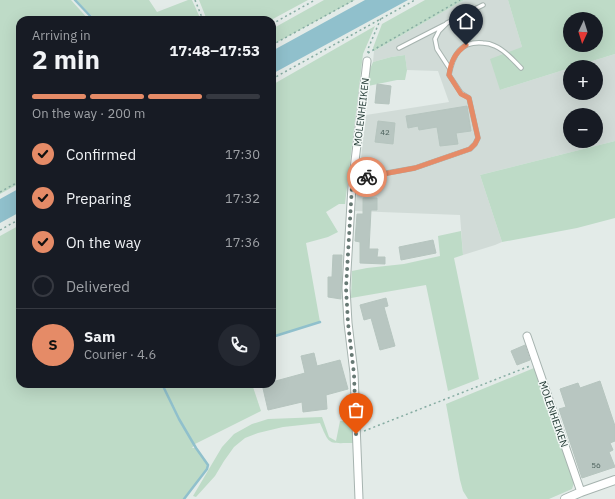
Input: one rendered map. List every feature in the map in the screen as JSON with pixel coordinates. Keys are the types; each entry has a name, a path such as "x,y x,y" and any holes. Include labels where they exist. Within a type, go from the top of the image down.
{"street":[{"name":"MOLENHEIKEN","path":"359,499 354,374 348,323 347,281 352,186 367,61"},
{"name":"MOLENHEIKEN","path":"527,336 581,492"},
{"path":"565,499 615,480"}],"lane":[{"path":"399,48 482,5"},
{"path":"447,23 439,30 435,39 437,49 450,69"},
{"path":"352,186 359,178 415,168 470,149 475,144 478,138 469,98 461,94 449,75 451,64 458,50 466,45 476,42 486,43 504,51 521,68"}],"path":[{"path":"195,0 201,16"},
{"path":"276,22 315,0"},
{"path":"276,43 354,0"},
{"path":"276,77 415,0"},
{"path":"381,18 368,49 368,53 460,0"},
{"path":"0,192 16,183"},
{"path":"0,230 16,221"},
{"path":"356,434 537,363"}],"shaded area":[{"path":"464,0 508,0 522,47 500,90 563,70 563,100 603,100 603,60 596,60 615,54 615,141 603,144 603,108 563,108 563,148 587,148 480,175 502,242 463,255 460,215 355,211 366,115 449,102 438,71 407,70 405,55 373,62 374,51"}],"green space":[{"path":"0,0 71,0 85,16 16,16 16,185 0,194"},
{"path":"76,0 149,0 157,12 188,0 192,0 199,16 92,16"},
{"path":"199,0 308,0 276,17 276,16 205,16"},
{"path":"324,0 355,0 276,43 276,27"},
{"path":"425,0 464,0 374,51 373,48 382,24"},
{"path":"508,0 615,0 615,54 596,60 563,60 563,70 500,90 490,59 522,47"},
{"path":"375,26 363,54 345,204 339,204 326,212 338,232 328,237 306,243 320,322 276,336 276,83"},
{"path":"405,55 407,70 405,80 397,80 368,86 370,69 373,62"},
{"path":"615,141 615,218 577,228 502,242 480,175 587,148 603,148 603,144"},
{"path":"16,227 16,388 253,388 261,411 195,444 192,448 196,448 208,465 207,469 184,499 0,499 0,236"},
{"path":"461,231 463,255 454,258 479,379 448,391 426,285 351,298 352,271 404,264 440,256 438,236"},
{"path":"534,368 574,483 572,489 549,499 468,499 463,491 460,480 446,404"},
{"path":"322,417 329,437 336,441 340,421 353,421 353,443 331,442 326,436 320,423 283,427 258,433 245,438 234,447 215,476 196,497 193,496 222,447 234,434 252,424 268,419"}],"water":[{"path":"365,0 408,0 276,72 276,49"},
{"path":"16,190 16,214 0,223 0,199"}],"building":[{"path":"377,84 391,86 389,104 375,103"},
{"path":"467,106 471,131 456,133 458,144 440,146 437,127 419,130 418,126 408,128 406,116"},
{"path":"378,121 395,123 393,144 375,142"},
{"path":"363,198 377,198 377,210 371,210 369,249 378,249 377,257 385,257 385,264 360,263 360,242 355,241 357,214 363,214"},
{"path":"433,240 436,253 401,260 399,247"},
{"path":"333,255 342,255 341,299 328,297 328,277 332,277"},
{"path":"386,298 388,306 384,307 395,346 380,350 371,318 364,320 360,305"},
{"path":"525,345 530,360 517,365 511,351"},
{"path":"314,353 317,366 340,360 348,389 326,395 327,409 303,412 302,402 268,410 263,388 276,388 276,381 305,373 301,356"},
{"path":"600,381 615,426 615,441 610,443 613,450 609,452 615,467 582,478 559,409 566,407 560,389 578,383 580,388"}],"waterway":[{"path":"75,0 90,16"},
{"path":"276,336 320,322"},
{"path":"164,388 179,419 208,465 207,469 184,499"}],"way so far":[{"path":"356,434 354,374 348,323 346,288 352,186 359,178 367,177"}],"route":[{"path":"367,177 415,168 470,149 475,144 478,138 469,98 461,94 449,75 451,64 458,50 466,45"}]}
